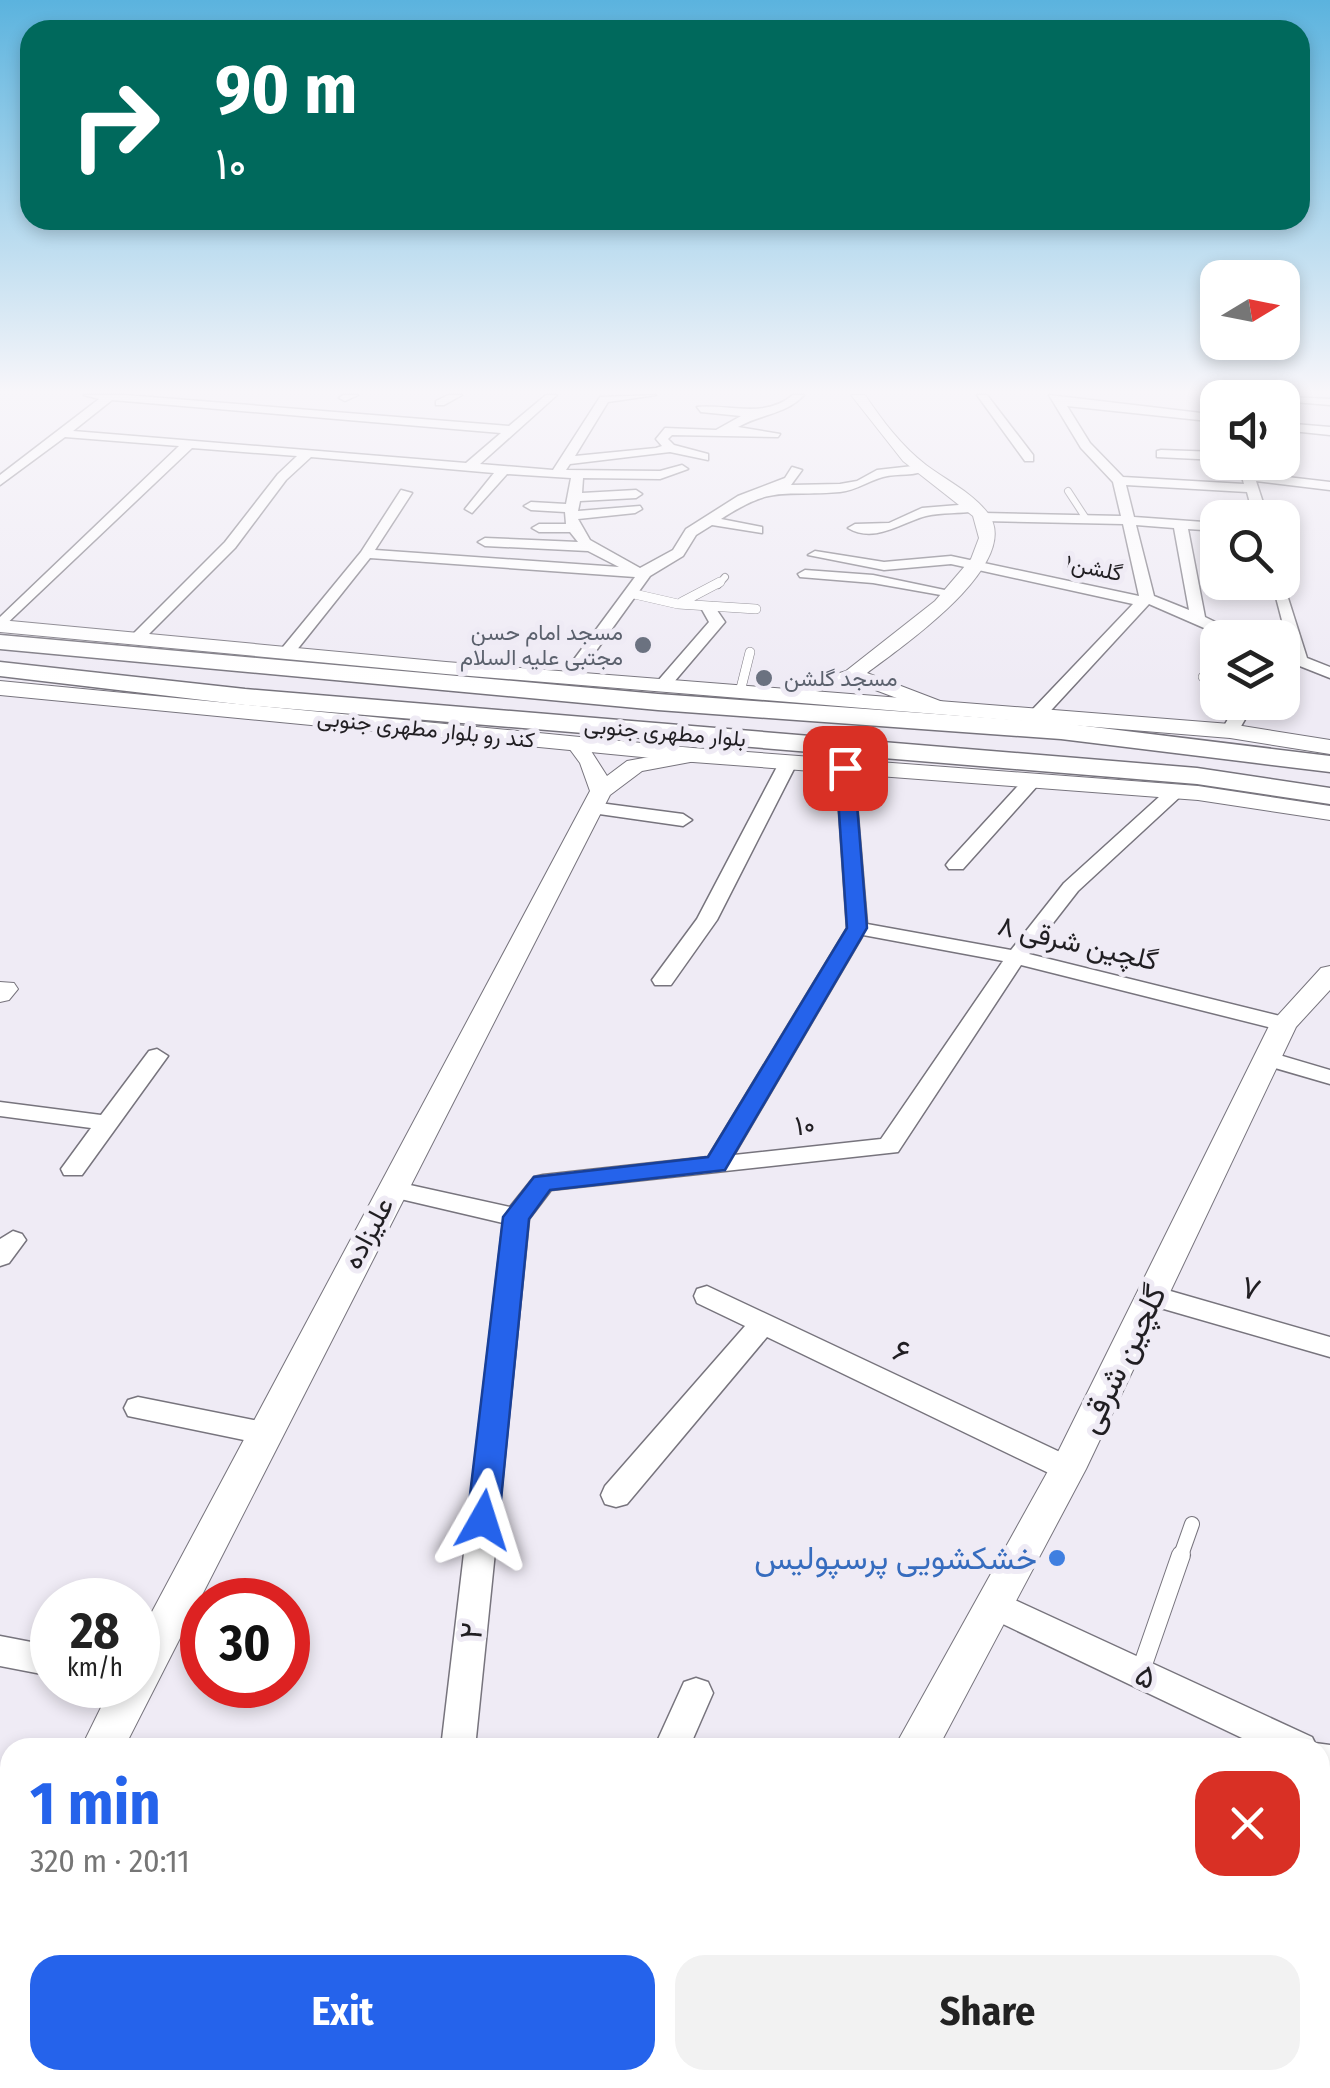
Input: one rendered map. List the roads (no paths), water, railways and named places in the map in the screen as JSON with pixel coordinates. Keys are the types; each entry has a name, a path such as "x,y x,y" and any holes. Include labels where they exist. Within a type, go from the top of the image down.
{"main road":[{"path":"0,626 286,653 560,685 662,686 1131,723 1230,731 1330,747"},
{"name":"بلوار مطهری جنوبی","path":"0,642 560,685 1198,745 1330,764"},
{"name":"بلوار مطهری جنوبی","path":"1,684 245,697 1047,775 1197,776 1330,796"},
{"name":"کند رو بلوار مطهری جنوبی","path":"1,684 693,755 845,768 1047,775 1330,813"},
{"path":"245,697 295,716"},
{"path":"1131,723 1198,745"}],"street":[{"path":"0,626 139,492"},
{"path":"135,640 230,544 270,492"},
{"path":"472,509 485,492"},
{"path":"576,492 574,512 590,548"},
{"path":"560,685 645,574 678,553 691,532 714,522 757,492"},
{"path":"843,492 848,502"},
{"path":"781,695 833,685 853,674 980,567 989,540 977,513 951,492"},
{"path":"1038,716 1144,600 1122,492"},
{"path":"286,653 366,554 406,494"},
{"path":"539,528 574,512 636,494"},
{"path":"530,506 574,512 635,510"},
{"path":"855,528 892,527 922,512 1085,516 1200,526"},
{"path":"714,522 756,530"},
{"path":"1180,524 1198,619"},
{"path":"691,532 732,538"},
{"path":"485,542 590,548 645,574"},
{"path":"366,554 645,574"},
{"path":"904,554 936,560"},
{"path":"815,555 884,566 936,560"},
{"name":"گلشن۱","path":"936,560 1144,600 1198,619"},
{"path":"805,574 873,579 952,593"},
{"path":"662,686 717,622 708,606"},
{"path":"1300,660 1330,673"},
{"path":"853,674 941,708"},
{"path":"1230,731 1236,720"},
{"path":"577,744 591,763 597,800 683,820"},
{"name":"علیزاده","path":"160,1634 597,800 635,766 693,755"},
{"path":"663,980 707,920 788,763"},
{"path":"716,1164 857,928 845,768"},
{"path":"956,865 1047,775"},
{"path":"1016,957 1071,887 1176,791"},
{"name":"۸ گلچین شرقی","path":"857,928 1016,957 1284,1024"},
{"name":"۱۰","path":"516,1217 543,1183 889,1146 1016,957"},
{"name":"گلچین شرقی","path":"919,1738 1068,1469 1284,1024 1330,974"},
{"path":"73,1169 157,1056"},
{"path":"1269,1060 1330,1077"},
{"path":"0,1110 107,1123"},
{"path":"392,1189 516,1217"},
{"name":"۲","path":"459,1738 516,1217"},
{"name":"۶","path":"707,1296 1068,1469"},
{"name":"۷","path":"1152,1296 1330,1347"},
{"path":"616,1495 763,1323"},
{"path":"138,1408 263,1432"},
{"name":"۵","path":"993,1604 1279,1738"},
{"path":"0,1651 30,1657"},
{"path":"675,1738 696,1692"},
{"path":"107,1738 122,1708"}],"lane":[{"path":"1069,492 1085,516"},
{"path":"678,604 715,588 725,577"},
{"path":"630,593 678,604 756,609"},
{"path":"740,692 750,652"},
{"path":"1140,1673 1192,1524"}],"place":[{"name":"مسجد امام حسن مجتبی علیه السلام","path":"643,645"},
{"name":"مسجد گلشن","path":"764,678"},
{"name":"خشکشویی پرسپولیس","path":"1057,1558"}]}
